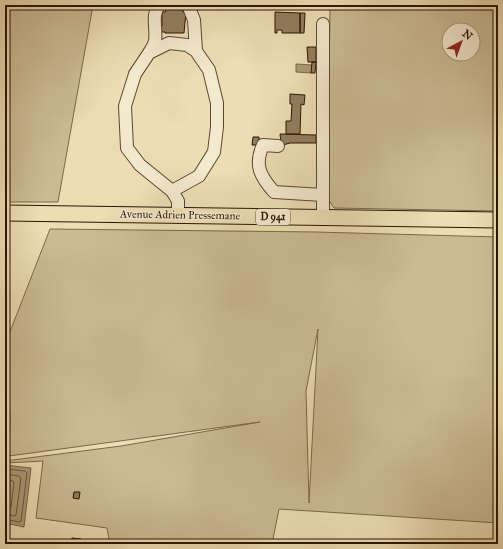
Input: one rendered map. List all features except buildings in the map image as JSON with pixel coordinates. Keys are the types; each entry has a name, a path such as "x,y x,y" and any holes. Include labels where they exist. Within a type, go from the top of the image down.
{"main road":[{"name":"Avenue Adrien Pressemane","path":"5,213 498,220"}],"lane":[{"path":"159,5 154,20 155,41 135,74 125,106 127,148 140,165 172,192 178,201 178,216"},
{"path":"188,5 194,20 196,51"},
{"path":"323,24 323,217"},
{"path":"149,53 169,43 187,45 196,51 209,70 217,103 217,127 214,152 199,176 172,192"},
{"path":"278,146 263,145 259,154 259,168 263,180 268,186 274,192 323,195"}],"shaded area":[{"path":"5,5 93,5 58,202 5,202"},
{"path":"326,5 498,5 498,211 334,208 327,197 330,11"},
{"path":"50,229 316,232 498,237 498,523 279,509 272,544 110,544 107,528 36,518 43,461 5,463 5,461 121,446 260,422 9,456 10,417 6,342","holes":["318,329 309,503 306,391"]}],"water":[{"path":"296,64 312,65 311,73 296,72"},
{"path":"5,465 31,468 24,527 5,523"}]}
